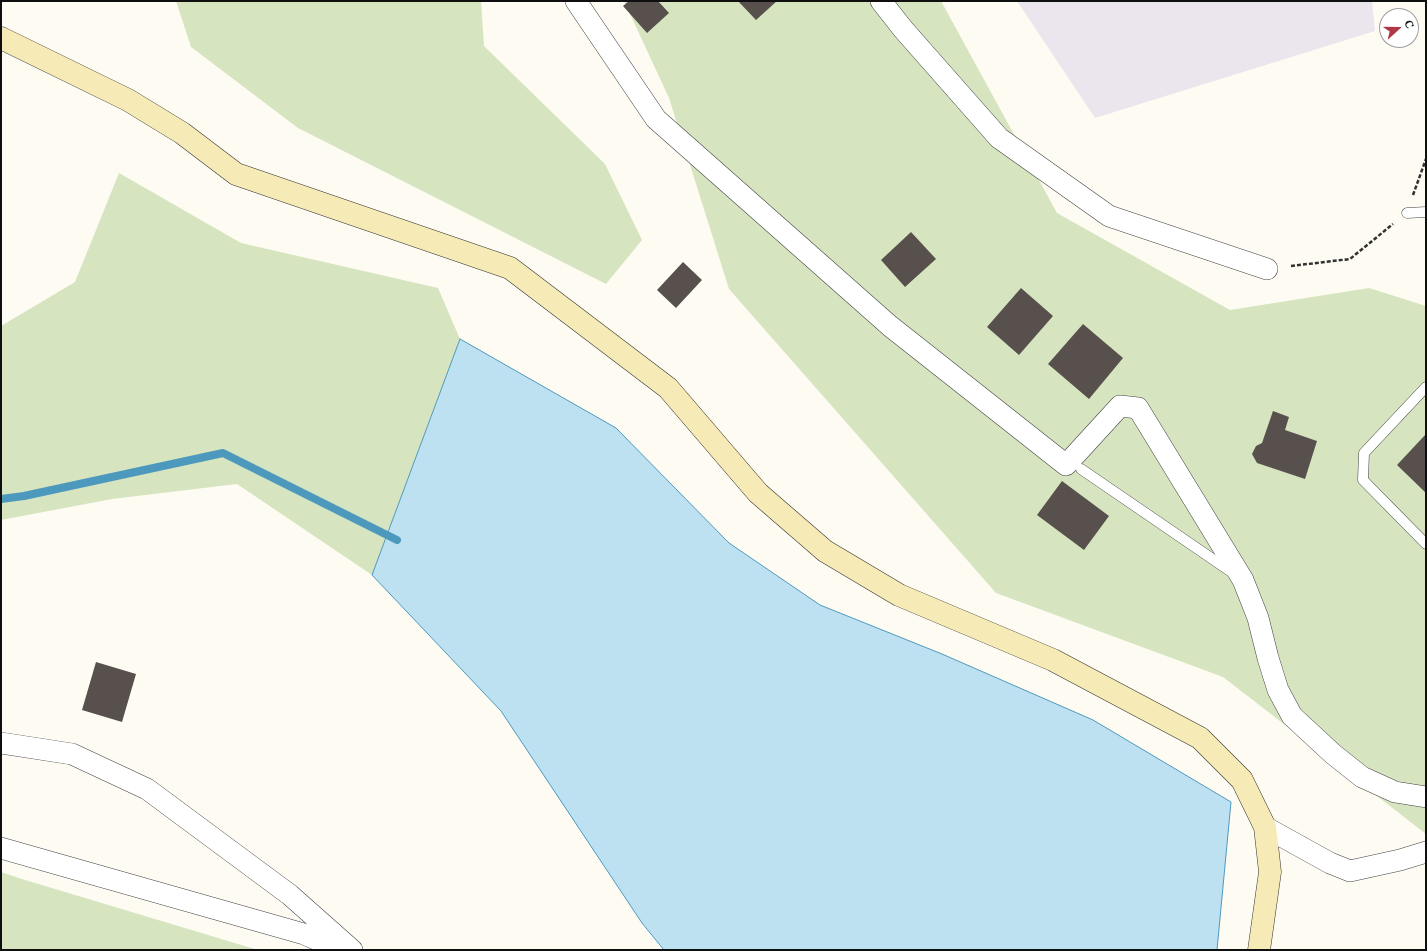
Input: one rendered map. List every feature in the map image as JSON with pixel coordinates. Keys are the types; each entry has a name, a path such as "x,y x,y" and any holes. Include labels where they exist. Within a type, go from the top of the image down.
{"street":[{"path":"576,1 656,119 890,326 1066,464 1120,406 1138,408 1243,580 1258,618 1278,690 1292,716 1333,754 1362,777 1395,792 1426,798"},
{"path":"881,1 903,29 999,138 1109,216 1267,269"},
{"path":"1,38 128,100 182,133 236,174 510,268 668,388 758,493 825,552 899,595 1053,660 1200,738 1242,780 1265,827 1270,872 1259,950"},
{"path":"1,743 72,754 147,789 290,895 352,950"},
{"path":"1265,827 1311,851 1330,863 1350,871 1400,860 1426,852"},
{"path":"1,848 304,934 341,950"}],"lane":[{"path":"1407,213 1426,212"},
{"path":"1426,387 1364,453 1363,480 1426,544"},
{"path":"1081,468 1243,580"}],"path":[{"path":"1267,269 1350,259 1407,213 1426,159"}],"shaded area":[{"path":"1017,1 1372,1 1375,31 1095,118"}],"green space":[{"path":"176,1 481,1 484,46 605,164 642,240 606,284 298,128 191,47"},
{"path":"624,1 941,1 1057,213 1230,310 1369,288 1426,306 1426,834 1223,677 996,593 729,289 669,98"},
{"path":"119,173 241,243 438,288 460,339 372,575 237,484 112,499 1,520 1,326 75,282"},
{"path":"1,872 22,879 258,950 1,950"}],"water":[{"path":"460,339 616,428 729,543 820,605 942,654 1093,720 1231,802 1217,950 664,950 642,923 501,711 372,575"}],"building":[{"path":"629,1 658,1 669,13 647,33 623,6"},
{"path":"738,1 777,1 756,20"},
{"path":"911,232 936,259 905,287 881,260"},
{"path":"683,262 702,280 676,308 657,290"},
{"path":"1021,288 1053,316 1019,355 987,327"},
{"path":"1083,324 1123,358 1089,399 1048,364"},
{"path":"1273,411 1289,417 1285,430 1317,441 1305,479 1257,463 1252,454 1256,446 1262,443"},
{"path":"1426,434 1426,493 1397,465"},
{"path":"1062,481 1109,516 1084,550 1037,515"},
{"path":"96,662 136,674 122,722 82,710"}],"waterway":[{"path":"1,499 24,496 223,453 397,540"}]}
